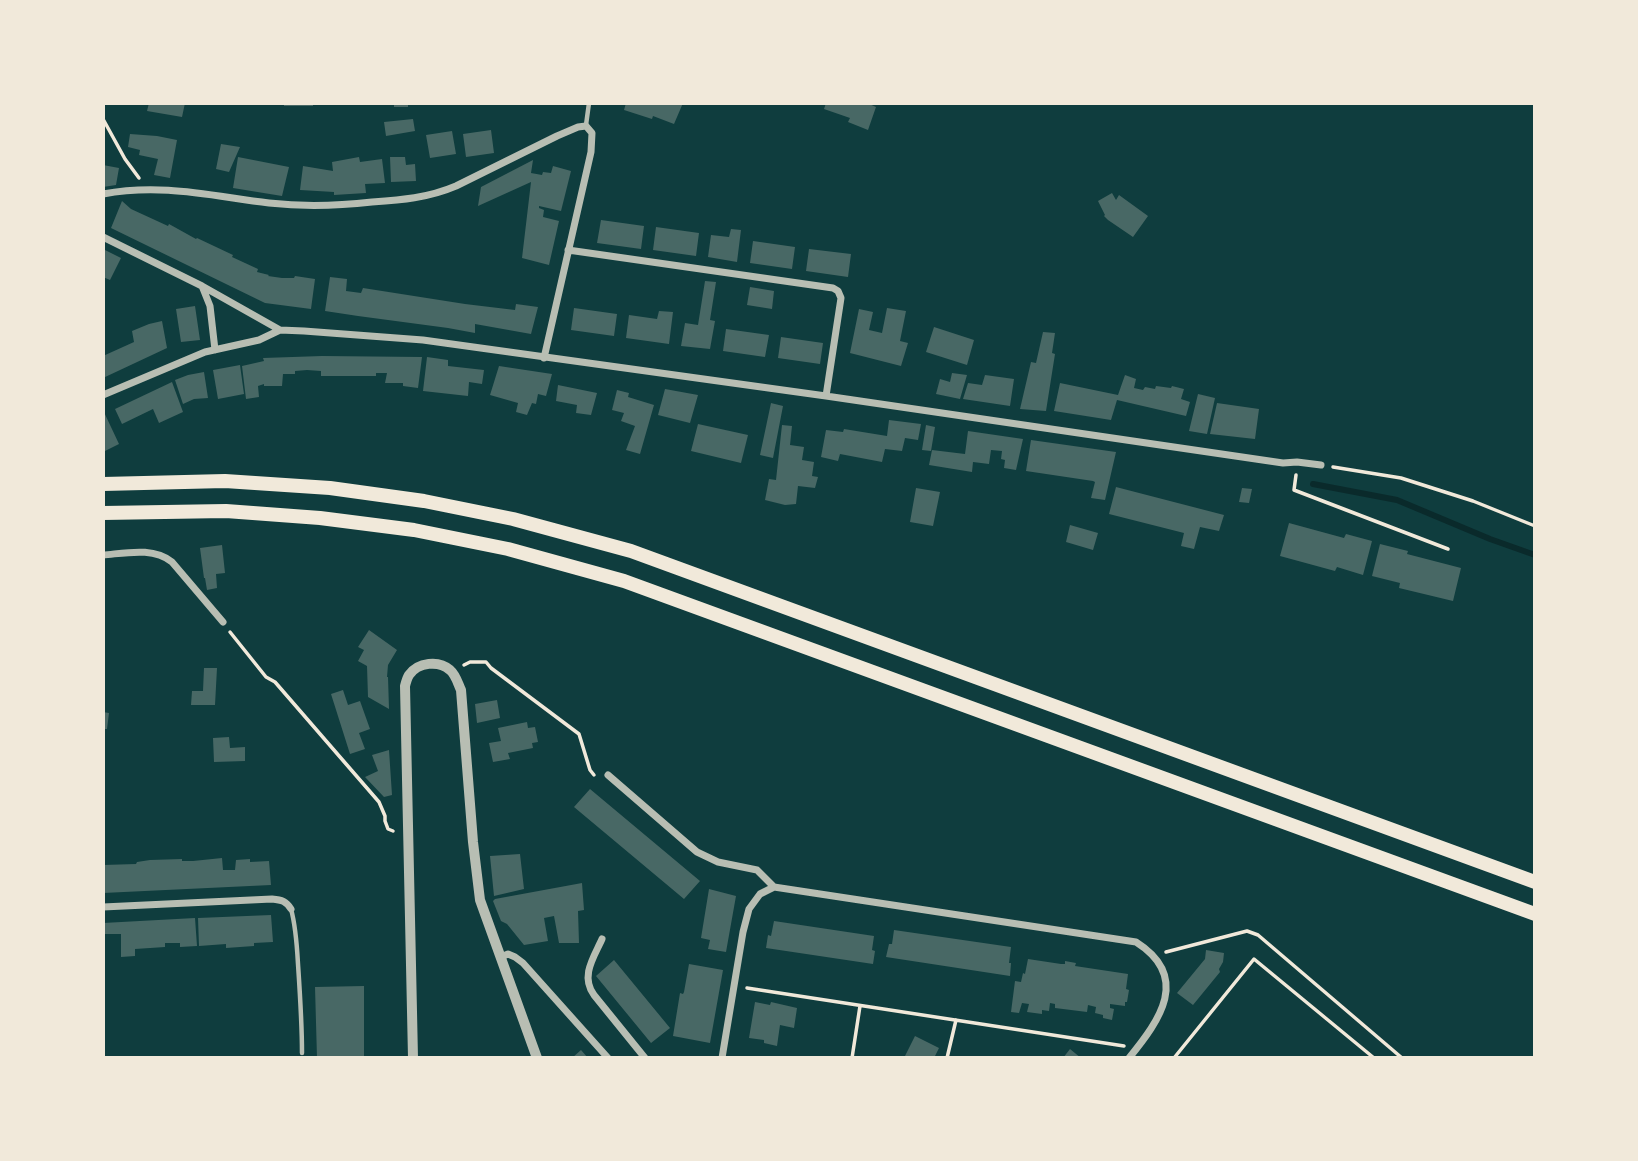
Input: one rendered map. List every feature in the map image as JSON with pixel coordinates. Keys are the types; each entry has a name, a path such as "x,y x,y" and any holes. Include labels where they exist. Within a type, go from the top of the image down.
{"highway":[{"path":"103,484 225,481 330,488 513,519 631,551 1535,882"},
{"path":"103,513 226,511 320,518 414,530 508,549 624,582 1535,914"}],"street":[{"path":"103,194 145,189 178,190 268,203 324,207 418,198 441,193 558,135 586,126 592,134 591,152 544,358"},
{"path":"103,237 202,286 281,330 423,341 826,396 1283,463 1321,466"},
{"path":"568,250 833,288 841,298 826,396"},
{"path":"202,286 210,306 215,349"},
{"path":"103,395 191,357 260,340 281,330"},
{"path":"103,555 144,552 166,557 223,622"},
{"path":"413,1058 405,686 410,674 419,666 431,663 444,665 453,671 461,690 480,900 537,1058"},
{"path":"608,775 697,852 712,860 757,870 774,887"},
{"path":"722,1058 749,909 760,894 774,887 1136,943 1154,955 1161,965 1165,975 1164,999 1154,1025 1129,1058"},
{"path":"103,907 272,899 287,902 291,909"},
{"path":"602,939 589,967 588,985 645,1058"},
{"path":"501,957 508,954 523,963 608,1058"}],"lane":[{"path":"586,126 589,103"},
{"path":"291,909 298,958 302,1053"}],"path":[{"path":"103,119 145,189"},
{"path":"1297,462 1294,490 1448,549"},
{"path":"1321,466 1401,478 1473,501 1535,526"},
{"path":"223,622 266,677 275,682 371,791 382,808 385,821"},
{"path":"453,671 470,662 486,662 579,734 590,770 596,779"},
{"path":"1154,955 1247,931 1258,935 1402,1058"},
{"path":"1174,1058 1254,959 1374,1058"},
{"path":"735,986 1138,1048"},
{"path":"852,1058 860,1006"},
{"path":"947,1058 956,1020"}],"building":[{"path":"149,103 185,103 182,117 147,111"},
{"path":"284,103 313,103 313,106 284,106"},
{"path":"394,103 408,103 408,107 394,107"},
{"path":"626,103 683,103 674,124 624,110"},
{"path":"826,103 867,103 876,107 868,130 848,122 850,118 824,109"},
{"path":"413,119 415,131 386,136 384,122"},
{"path":"491,130 494,153 466,157 463,134"},
{"path":"452,131 456,154 430,158 426,135"},
{"path":"130,134 177,140 170,178 154,175 158,159 139,155 140,150 128,147"},
{"path":"221,144 240,147 229,172 216,169"},
{"path":"238,157 289,167 282,196 233,188"},
{"path":"359,157 360,162 382,159 385,183 365,184 366,193 334,195 334,192 300,190 303,166 333,171 332,162"},
{"path":"390,157 405,157 406,165 415,164 416,181 391,182"},
{"path":"533,160 531,173 551,173 553,166 571,171 561,211 539,206 544,210 543,217 559,221 549,265 522,258 531,182 478,206 481,187"},
{"path":"103,165 119,168 116,185 103,187"},
{"path":"1112,193 1116,200 1119,195 1148,216 1133,237 1104,216 1098,201"},
{"path":"122,201 131,209 233,255 232,257 258,269 257,272 282,278 295,276 315,279 311,309 265,303 111,228"},
{"path":"601,220 644,226 641,249 597,243"},
{"path":"656,227 699,233 696,256 653,250"},
{"path":"731,229 741,230 737,262 708,257 711,235 729,237"},
{"path":"753,241 795,247 792,269 750,263"},
{"path":"103,249 121,258 110,280 103,277"},
{"path":"809,249 851,254 848,277 806,271"},
{"path":"330,277 347,279 346,291 361,293 363,288 515,310 516,304 538,307 531,334 475,324 475,333 325,311"},
{"path":"705,281 716,282 710,320 715,321 710,349 681,346 685,323 698,325"},
{"path":"750,287 774,291 772,309 747,305"},
{"path":"195,306 200,340 181,342 176,309"},
{"path":"574,308 617,314 614,336 571,330"},
{"path":"887,308 906,311 900,341 908,343 901,366 850,353 859,309 873,312 869,330 882,333"},
{"path":"659,311 673,312 669,344 626,338 629,315 657,319"},
{"path":"162,321 167,348 103,378 103,356 134,342 132,331"},
{"path":"934,327 974,340 967,365 926,352"},
{"path":"726,329 769,335 765,357 723,351"},
{"path":"1043,332 1055,333 1052,353 1055,354 1046,411 1020,409 1031,362 1036,363"},
{"path":"781,337 823,343 820,364 778,358"},
{"path":"422,357 418,388 403,386 403,383 385,383 387,373 376,373 376,376 321,376 321,371 307,370 283,374 282,386 258,386 259,397 246,399 242,366 264,361 263,358"},
{"path":"427,357 448,360 448,366 484,370 482,384 469,382 468,396 423,391"},
{"path":"240,365 244,394 218,399 213,370"},
{"path":"499,366 552,374 546,396 538,394 536,404 532,403 527,415 516,412 518,403 490,395"},
{"path":"204,372 208,398 194,399 183,404 175,380"},
{"path":"952,373 967,375 960,399 936,394 940,379 950,382"},
{"path":"985,375 1014,379 1010,406 963,399 968,383 982,385"},
{"path":"1125,375 1136,379 1134,388 1143,390 1145,387 1155,389 1156,386 1172,386 1184,389 1181,399 1190,402 1186,416 1117,400 1111,420 1054,411 1060,383 1118,395"},
{"path":"172,382 183,412 159,423 153,409 122,424 115,409"},
{"path":"558,385 597,393 591,415 576,413 577,405 556,401"},
{"path":"665,389 698,395 690,423 658,415"},
{"path":"617,390 629,393 628,397 654,405 640,454 626,450 635,426 621,421 624,413 612,410"},
{"path":"1198,394 1215,398 1207,434 1189,431"},
{"path":"771,403 783,406 773,458 760,455"},
{"path":"1217,403 1259,409 1255,439 1210,434"},
{"path":"103,410 119,444 103,452"},
{"path":"889,420 921,424 918,440 905,438 902,451 885,449 882,462 840,454 838,461 821,457 826,430 843,432 844,429 887,436"},
{"path":"698,424 748,435 741,463 691,451"},
{"path":"782,425 792,426 790,445 804,447 802,460 814,462 812,476 818,477 815,488 798,486 796,504 785,505 765,500 769,479 776,480"},
{"path":"926,425 935,427 931,451 922,450"},
{"path":"968,431 1023,439 1016,470 1004,468 1002,451 991,450 989,464 973,462 972,472 929,465 932,450 965,454"},
{"path":"1031,440 1116,452 1105,500 1091,498 1095,482 1093,481 1026,471"},
{"path":"1116,487 1224,515 1219,531 1200,527 1194,549 1181,546 1184,533 1109,514"},
{"path":"916,488 940,492 933,526 910,522"},
{"path":"1242,488 1252,489 1249,503 1239,502"},
{"path":"1289,523 1344,538 1346,534 1372,541 1363,575 1337,567 1335,571 1280,556"},
{"path":"1070,525 1098,533 1093,550 1066,542"},
{"path":"1380,544 1461,568 1453,601 1399,588 1400,583 1372,576"},
{"path":"222,545 225,573 216,574 217,588 207,590 200,548"},
{"path":"369,630 397,650 388,665 389,709 368,697 367,666 358,661 364,650 358,647"},
{"path":"204,668 217,668 215,705 191,705 192,691 203,691"},
{"path":"343,690 348,705 360,701 370,729 359,733 365,749 350,754 331,694"},
{"path":"497,700 500,718 477,723 475,704"},
{"path":"103,712 109,713 107,729 103,729"},
{"path":"527,722 528,728 535,727 538,742 532,743 533,748 508,753 510,759 493,762 489,743 501,741 498,728"},
{"path":"229,737 230,748 245,747 245,761 214,762 213,738"},
{"path":"389,750 392,795 384,797 365,777 378,771 372,755"},
{"path":"590,789 700,881 684,899 574,807"},
{"path":"520,854 524,889 494,896 490,856"},
{"path":"222,858 223,870 235,870 236,860 269,861 271,885 103,893 103,865 136,864 150,860 193,861"},
{"path":"582,883 584,910 578,911 579,943 559,943 554,916 544,918 548,941 524,945 507,924 501,921 493,901 495,899"},
{"path":"709,889 736,896 726,952 708,949 710,940 701,938"},
{"path":"271,915 273,942 226,948 226,944 199,946 198,918"},
{"path":"195,918 197,946 180,947 180,943 165,943 165,947 135,949 135,956 121,957 121,934 103,934 103,923"},
{"path":"774,921 874,936 873,964 766,948"},
{"path":"894,930 1011,947 1010,976 886,957"},
{"path":"1206,950 1224,953 1223,962 1220,972 1193,1005 1177,993 1205,959"},
{"path":"1028,959 1061,964 1065,964 1065,961 1076,963 1075,966 1128,974 1127,1002 1125,1006 1110,1004 1110,1008 1114,1009 1112,1020 1095,1013 1096,1007 1088,1005 1087,1012 1055,1008 1055,1004 1050,1003 1049,1011 1042,1010 1042,1014 1027,1012 1029,1004 1022,1003 1019,1013 1011,1012 1015,981 1021,982"},
{"path":"614,960 670,1028 651,1043 596,976"},
{"path":"689,964 723,970 710,1043 673,1036 680,993 684,992"},
{"path":"364,986 364,1058 317,1058 315,987"},
{"path":"755,1002 770,1005 771,1002 797,1008 794,1028 780,1025 777,1046 764,1043 764,1040 749,1038"},
{"path":"915,1036 939,1048 934,1058 904,1058"},
{"path":"1070,1049 1081,1058 1063,1058"},
{"path":"581,1050 588,1058 572,1058"}],"waterway":[{"path":"1313,484 1397,500 1535,555"}]}
